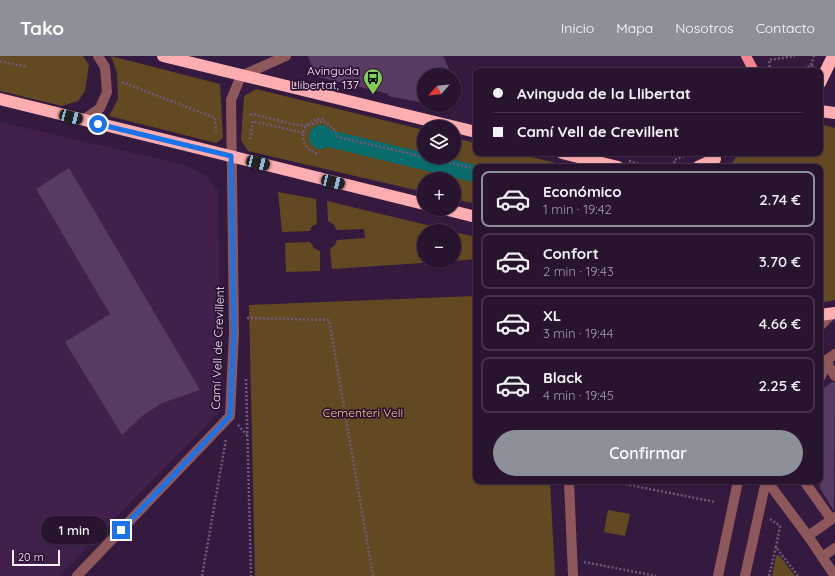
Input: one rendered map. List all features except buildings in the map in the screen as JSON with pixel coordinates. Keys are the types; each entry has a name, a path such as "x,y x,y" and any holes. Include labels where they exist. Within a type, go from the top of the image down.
{"highway":[{"path":"163,56 473,131"},
{"path":"823,77 833,56"},
{"path":"0,99 417,202"},
{"path":"823,111 835,113"},
{"path":"574,156 606,164"},
{"path":"705,164 715,160"},
{"path":"461,213 473,216"},
{"path":"823,315 834,313"}],"main road":[{"path":"746,56 752,68"}],"street":[{"path":"83,120 100,108 107,92 105,67 98,56"},
{"path":"241,76 286,56"},
{"name":"Camí Vell de Crevillent","path":"77,576 230,416 234,332 231,100 241,76"},
{"path":"823,323 834,313"},
{"path":"832,356 835,368"},
{"path":"832,356 828,365 835,376"},
{"path":"823,372 832,356"},
{"path":"569,484 573,576"},
{"path":"718,576 737,484"},
{"path":"745,576 765,484"},
{"path":"768,484 808,536 835,576"},
{"path":"806,484 833,518 808,536"},
{"path":"822,557 835,548"}],"path":[{"path":"769,68 768,60 795,56"},
{"path":"0,61 27,67"},
{"path":"806,68 811,65 815,68"},
{"path":"122,82 215,118 216,132"},
{"path":"250,115 254,114 291,124 306,126 322,121 336,131 338,137 417,155"},
{"path":"317,154 306,147 303,133 306,126 312,121 324,119"},
{"path":"250,139 253,121 303,133"},
{"path":"675,164 674,160 685,156"},
{"path":"455,164 473,168"},
{"path":"245,318 329,320 372,576"},
{"path":"246,373 251,576"},
{"path":"202,576 226,439"},
{"path":"625,484 715,502"},
{"path":"759,511 780,526 769,576"},
{"path":"776,547 798,576"},
{"path":"572,559 656,576"}],"shaded area":[{"path":"0,122 185,165 206,176 218,190 221,410 59,576 0,576"},
{"path":"321,125 329,129 333,137 329,145 321,149 313,145 309,137 313,129"}],"green space":[{"path":"0,56 83,56 89,65 85,91 78,101 62,106 0,91"},
{"path":"111,56 220,84 223,138 216,143 109,116 118,99 117,73"},
{"path":"256,89 417,128 417,164 461,164 461,140 473,142 473,156 527,156 560,164 473,164 473,203 461,201 461,172 417,172 417,190 248,151 241,140 244,96"},
{"path":"823,125 835,128 835,300 823,302 823,164 731,164 737,156 823,156"},
{"path":"278,192 316,199 317,224 312,226 310,231 282,232"},
{"path":"327,201 423,224 417,224 417,263 332,269 330,249 335,245 337,240 365,238 364,229 337,230 333,224 328,221"},
{"path":"461,234 473,236 473,259 461,260"},
{"path":"310,242 314,248 320,251 320,271 286,272 285,243"},
{"name":"Cementeri Vell","path":"473,296 473,484 550,484 555,576 255,576 249,305"},
{"path":"608,510 630,514 625,536 604,532"},
{"path":"778,555 795,576 772,576 776,556"}],"waterway":[{"path":"327,138 473,173"}],"place":[{"name":"Avinguda Llibertat, 137","path":"373,95"}],"route":[{"path":"98,124 231,156 234,332 230,416 121,530"}]}
